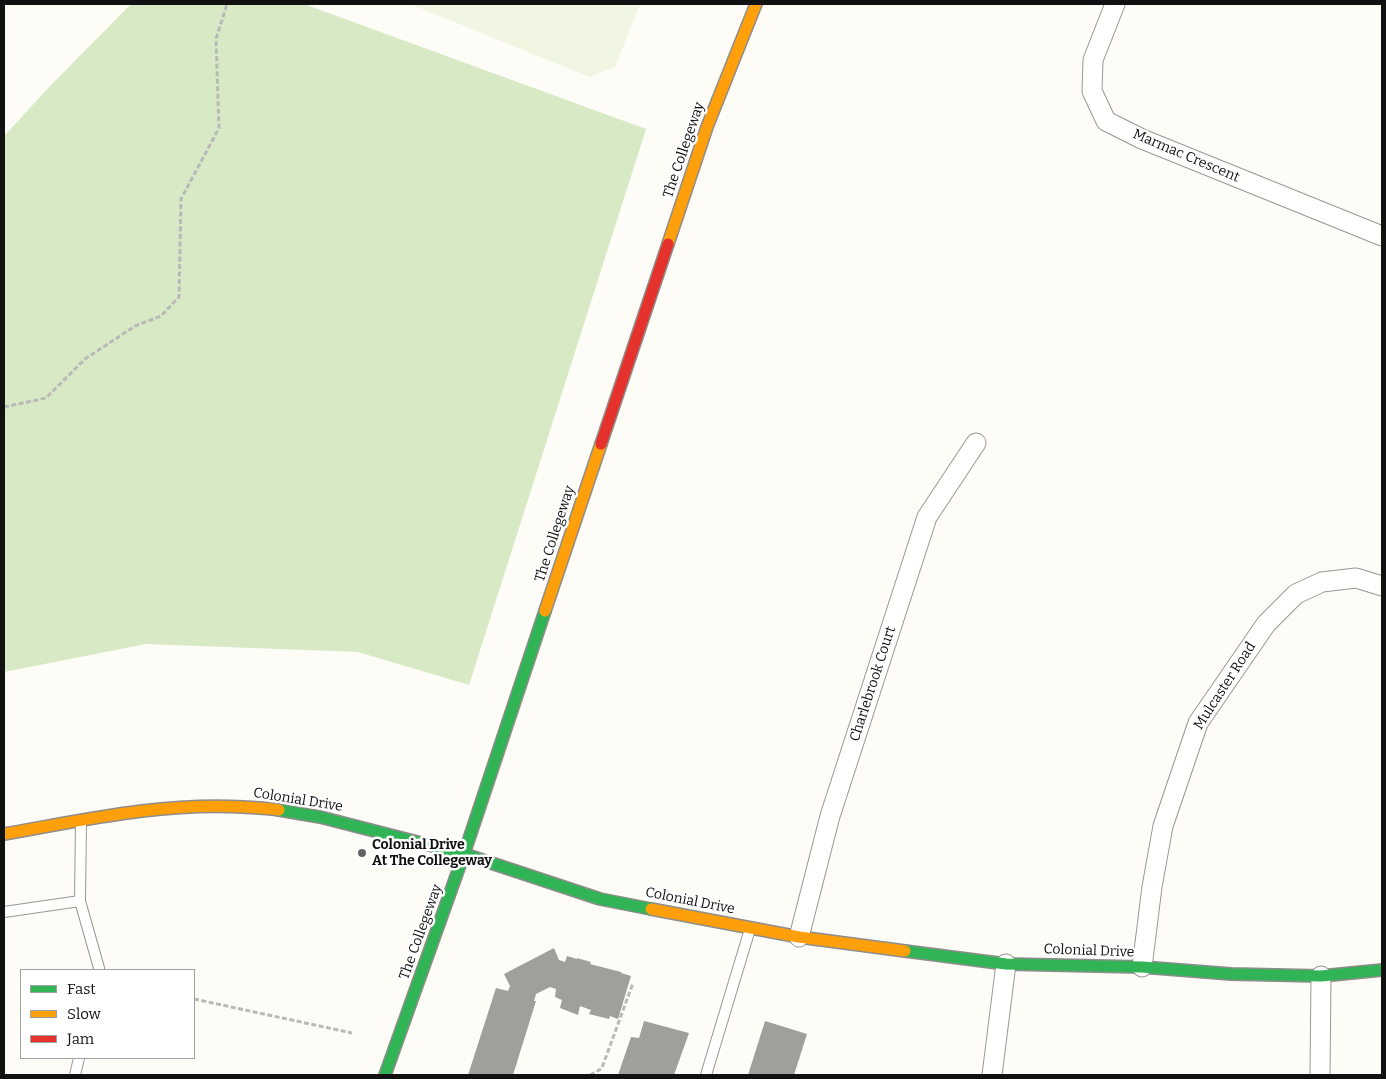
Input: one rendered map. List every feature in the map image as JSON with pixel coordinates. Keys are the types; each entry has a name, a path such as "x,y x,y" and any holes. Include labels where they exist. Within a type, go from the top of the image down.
{"street":[{"name":"The Collegeway","path":"385,1075 464,854 706,127 756,4"},
{"name":"Marmac Crescent","path":"1116,4 1093,60 1092,92 1106,121 1142,139 1382,236"},
{"name":"Charlebrook Court","path":"799,937 830,816 927,517 976,443"},
{"name":"Mulcaster Road","path":"1142,967 1152,887 1163,826 1198,723 1266,624 1296,594 1322,582 1356,578 1382,586"},
{"name":"Colonial Drive","path":"4,834 140,810 184,806 275,809 320,817 464,854 600,899 799,937 1006,964 1142,967 1231,974 1321,976 1382,970"},
{"path":"992,1075 1006,964"},
{"path":"1320,1075 1321,976"}],"lane":[{"path":"81,820 80,901 99,969"},
{"path":"4,912 80,901"},
{"path":"706,1075 750,928"},
{"path":"74,1075 79,1059"}],"path":[{"path":"4,407 46,398 85,359 135,326 161,316 179,297 181,199 219,128 216,39 227,4"},
{"path":"590,1075 601,1069 603,1065 633,983"},
{"path":"195,999 352,1033"}],"green space":[{"path":"131,4 304,4 646,129 469,685 358,652 146,644 4,672 4,136"},
{"path":"410,4 640,4 615,67 590,77"}],"building":[{"path":"554,948 559,960 565,962 567,956 577,958 591,962 590,964 631,976 618,1019 610,1016 609,1019 589,1014 591,1010 580,1006 578,1015 560,1008 562,1000 555,997 556,989 550,987 536,994 534,1001 536,1001 513,1075 468,1075 496,988 508,991 510,986 504,974"},
{"path":"644,1021 689,1033 674,1075 618,1075 631,1037 639,1038"},
{"path":"765,1021 807,1034 794,1075 748,1075"}],"traffic: fast":[{"path":"385,1075 464,854 545,611"},
{"path":"279,810 320,817 464,854 600,899 651,909"},
{"path":"905,951 1006,964 1142,967 1231,974 1321,976 1382,970"}],"traffic: slow":[{"path":"668,244 707,127 756,4"},
{"path":"545,611 601,444"},
{"path":"4,834 123,813 183,807 213,806 279,810"},
{"path":"651,909 799,937 905,951"}],"traffic: jam":[{"path":"601,444 668,244"}],"place":[{"name":"Colonial Drive At The Collegeway","path":"362,853"}]}
